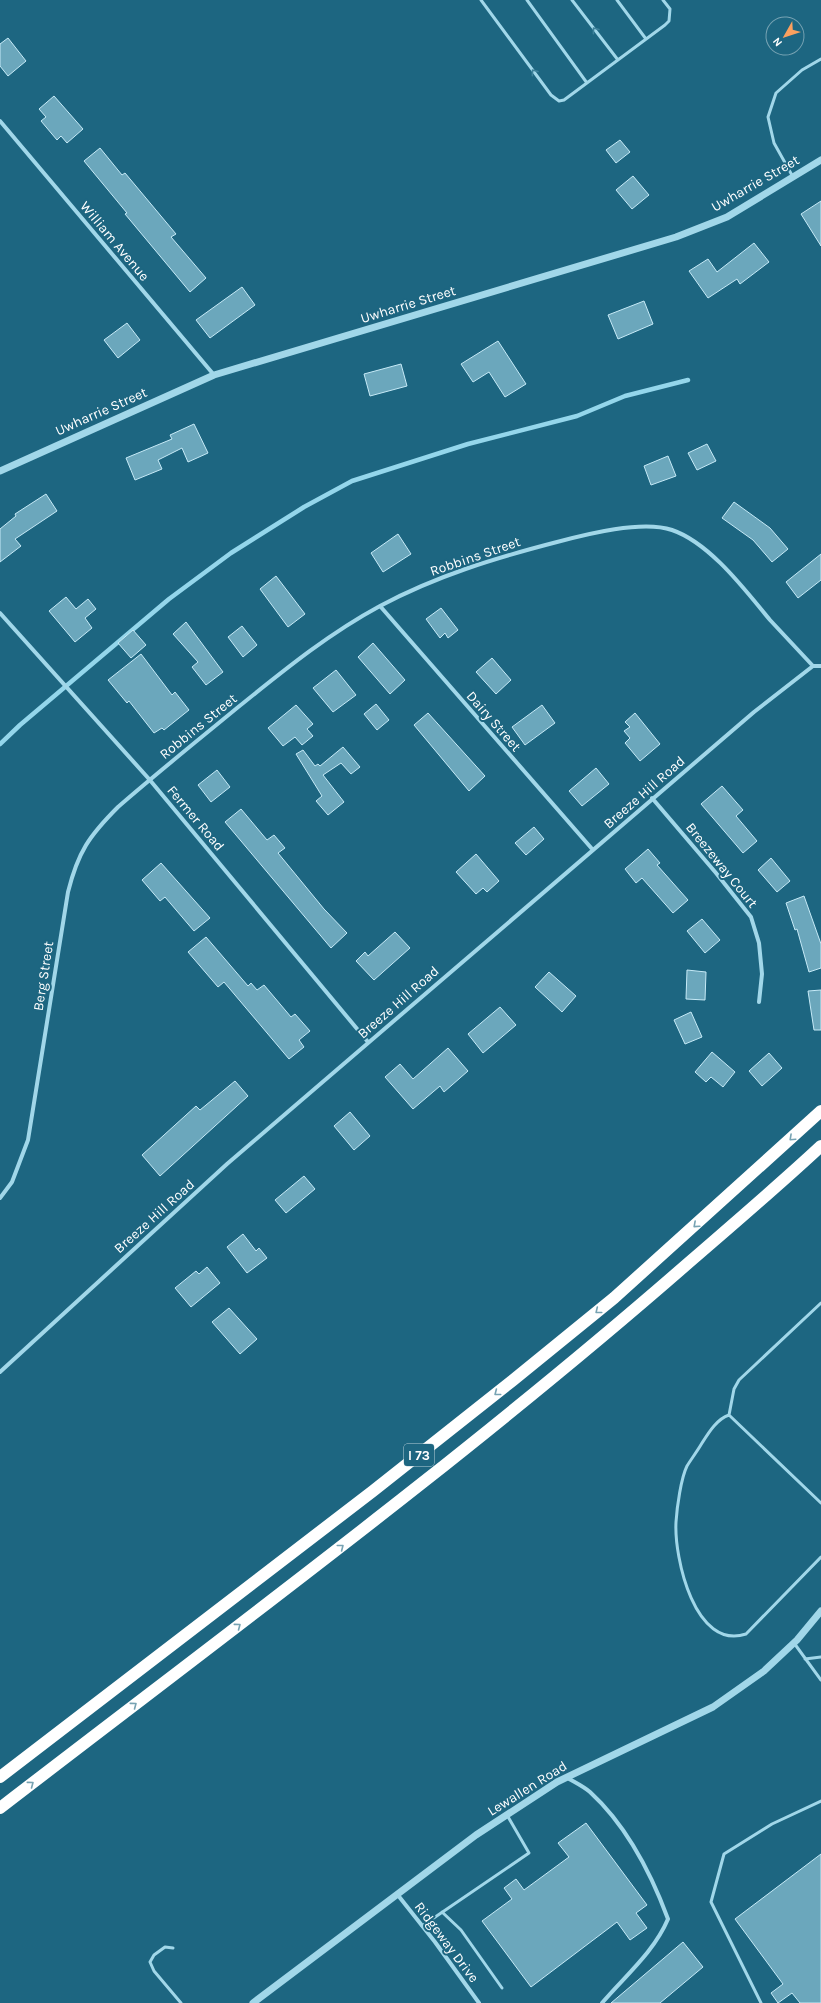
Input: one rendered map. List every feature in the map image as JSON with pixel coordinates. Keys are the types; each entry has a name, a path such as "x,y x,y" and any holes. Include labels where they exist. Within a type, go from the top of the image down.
{"highway":[{"name":"I 73","path":"0,1777 373,1491 518,1376 614,1298 821,1111"},
{"name":"I 73","path":"0,1808 514,1412 821,1146"}],"street":[{"name":"William Avenue","path":"0,121 214,375"},
{"name":"Uwharrie Street","path":"0,471 214,375 676,237 727,217 821,160"},
{"name":"Robbins Street","path":"150,779 319,643 380,606 453,573 497,558 597,533 653,528 672,530 703,547 732,576 813,666"},
{"name":"Dairy Street","path":"380,606 593,850"},
{"name":"Fermer Road","path":"0,614 150,779 368,1042"},
{"path":"813,666 821,666"},
{"name":"Breeze Hill Road","path":"0,1372 222,1169 368,1042 652,798 754,712 813,666"},
{"name":"Berg Street","path":"0,1198 12,1182 28,1140 68,892 74,870 82,849 95,830 118,807 150,779"},
{"name":"Breezeway Court","path":"652,798 716,873 751,917 759,943 762,974 759,1002"},
{"name":"Lewallen Road","path":"254,2003 476,1835 507,1815 566,1777 713,1707 764,1671 794,1643 821,1612"},
{"path":"566,1777 589,1791 617,1822 645,1866 659,1895 668,1919 662,1932 640,1962 602,2003"},
{"name":"Ridgeway Drive","path":"397,1894 479,2003"}],"lane":[{"path":"481,0 551,96 559,101 564,100 669,21 670,10 663,0"},
{"path":"527,0 587,83"},
{"path":"572,0 618,60"},
{"path":"617,0 646,39"},
{"path":"793,177 774,143 768,117 776,93 802,70 821,59"},
{"path":"729,1415 734,1389 739,1380 821,1303"},
{"path":"729,1415 821,1503"},
{"path":"729,1415 723,1417 710,1431 687,1467 680,1495 676,1523 680,1561 684,1582 699,1612 712,1630 727,1637 737,1637 746,1634 821,1557"},
{"path":"794,1643 821,1680"},
{"path":"806,1659 821,1657"},
{"path":"761,2003 711,1902 724,1854 772,1824 821,1801"},
{"path":"422,1926 528,1853 507,1815"},
{"path":"442,1912 460,1930 502,1988"},
{"path":"173,1948 165,1947 154,1955 150,1962 154,1971 181,2003"}],"building":[{"path":"8,38 26,61 8,76 0,66 0,44"},
{"path":"54,96 83,129 67,143 61,136 57,140 41,121 46,117 39,109"},
{"path":"620,140 630,152 616,163 606,150"},
{"path":"100,148 122,175 125,173 176,234 171,237 206,278 190,292 125,214 127,213 84,161"},
{"path":"633,176 649,195 632,209 616,190"},
{"path":"821,201 821,246 801,214"},
{"path":"754,243 769,262 740,284 737,279 708,298 689,271 708,259 717,272"},
{"path":"242,287 255,305 210,338 196,320"},
{"path":"644,301 653,324 618,339 608,315"},
{"path":"127,323 140,340 118,358 104,340"},
{"path":"498,341 526,384 505,397 489,372 473,382 461,364"},
{"path":"401,364 407,386 370,396 364,374"},
{"path":"194,424 208,453 188,462 182,448 158,460 162,469 135,480 126,458 172,439 170,435"},
{"path":"707,444 716,461 697,470 688,453"},
{"path":"668,456 676,476 651,485 644,466"},
{"path":"46,494 57,511 15,539 21,546 0,562 0,529 16,516 15,514"},
{"path":"734,502 770,528 788,549 772,562 753,540 722,518"},
{"path":"398,534 411,554 383,572 371,553"},
{"path":"821,554 821,580 798,598 786,582"},
{"path":"276,576 305,614 288,627 260,589"},
{"path":"66,597 76,609 88,599 96,609 85,618 92,628 75,642 49,611"},
{"path":"441,608 458,630 448,638 445,633 440,638 426,619"},
{"path":"186,622 223,672 206,685 192,667 198,662 173,634"},
{"path":"242,626 257,645 243,657 228,637"},
{"path":"133,630 146,645 131,658 118,643"},
{"path":"373,643 405,680 390,694 358,657"},
{"path":"141,654 172,695 175,692 189,710 164,730 162,728 154,733 129,701 127,703 108,680"},
{"path":"492,658 511,680 496,694 476,672"},
{"path":"336,670 356,695 333,712 313,688"},
{"path":"376,704 389,720 377,730 364,714"},
{"path":"296,705 313,724 307,729 313,736 302,745 295,737 283,746 268,728"},
{"path":"542,705 555,723 525,745 512,727"},
{"path":"428,713 485,776 469,791 414,725"},
{"path":"635,713 660,744 640,761 625,743 630,738 624,731 630,727 625,722"},
{"path":"343,747 360,767 351,774 341,763 323,775 344,802 328,815 316,801 322,796 296,754 303,750 315,766 318,764 320,766"},
{"path":"596,768 609,784 582,806 569,791"},
{"path":"217,770 230,787 211,802 198,785"},
{"path":"722,786 743,810 736,816 757,841 743,853 701,804"},
{"path":"241,809 267,840 274,835 285,848 278,853 324,909 347,933 331,948 225,822"},
{"path":"534,827 544,839 526,855 515,843"},
{"path":"648,849 660,863 657,865 688,900 673,913 642,878 636,883 625,869"},
{"path":"476,854 499,881 487,892 483,888 476,894 456,872"},
{"path":"771,858 790,881 777,892 758,870"},
{"path":"161,863 210,918 194,931 165,897 160,901 142,880"},
{"path":"804,896 821,944 821,968 809,972 797,929 795,930 786,903"},
{"path":"702,919 720,940 705,953 687,931"},
{"path":"395,932 410,948 374,980 356,961 365,952 368,956"},
{"path":"206,937 248,986 251,983 257,990 264,985 291,1017 295,1014 310,1031 299,1040 304,1047 289,1059 224,982 218,987 188,952"},
{"path":"687,970 706,972 705,1000 686,999"},
{"path":"549,972 576,996 562,1012 535,987"},
{"path":"821,990 821,1030 814,1030 808,991"},
{"path":"500,1007 516,1025 483,1053 468,1034"},
{"path":"691,1012 702,1037 685,1044 674,1020"},
{"path":"448,1048 468,1071 444,1092 440,1086 413,1109 385,1077 400,1064 413,1079"},
{"path":"712,1052 735,1072 723,1087 711,1077 706,1082 695,1072"},
{"path":"769,1053 782,1068 762,1086 749,1071"},
{"path":"235,1081 248,1096 160,1176 142,1155 196,1106 200,1110"},
{"path":"350,1112 370,1136 354,1150 334,1126"},
{"path":"304,1176 315,1189 286,1213 275,1200"},
{"path":"243,1234 256,1251 259,1248 267,1258 247,1273 227,1247"},
{"path":"207,1267 220,1283 191,1307 175,1288 196,1271 199,1274"},
{"path":"229,1308 257,1339 240,1354 212,1322"},
{"path":"586,1823 647,1905 636,1913 647,1928 630,1940 617,1922 531,1987 482,1921 512,1899 504,1888 516,1879 524,1890 569,1857 558,1843"},
{"path":"821,1854 821,2003 800,2003 792,1993 778,2003 771,1993 783,1984 735,1919"},
{"path":"683,1942 703,1967 660,2003 611,2003"}],"waterway":[{"path":"0,744 20,725 169,599 231,553 304,507 352,481 468,444 577,416 625,396 688,380"}]}
